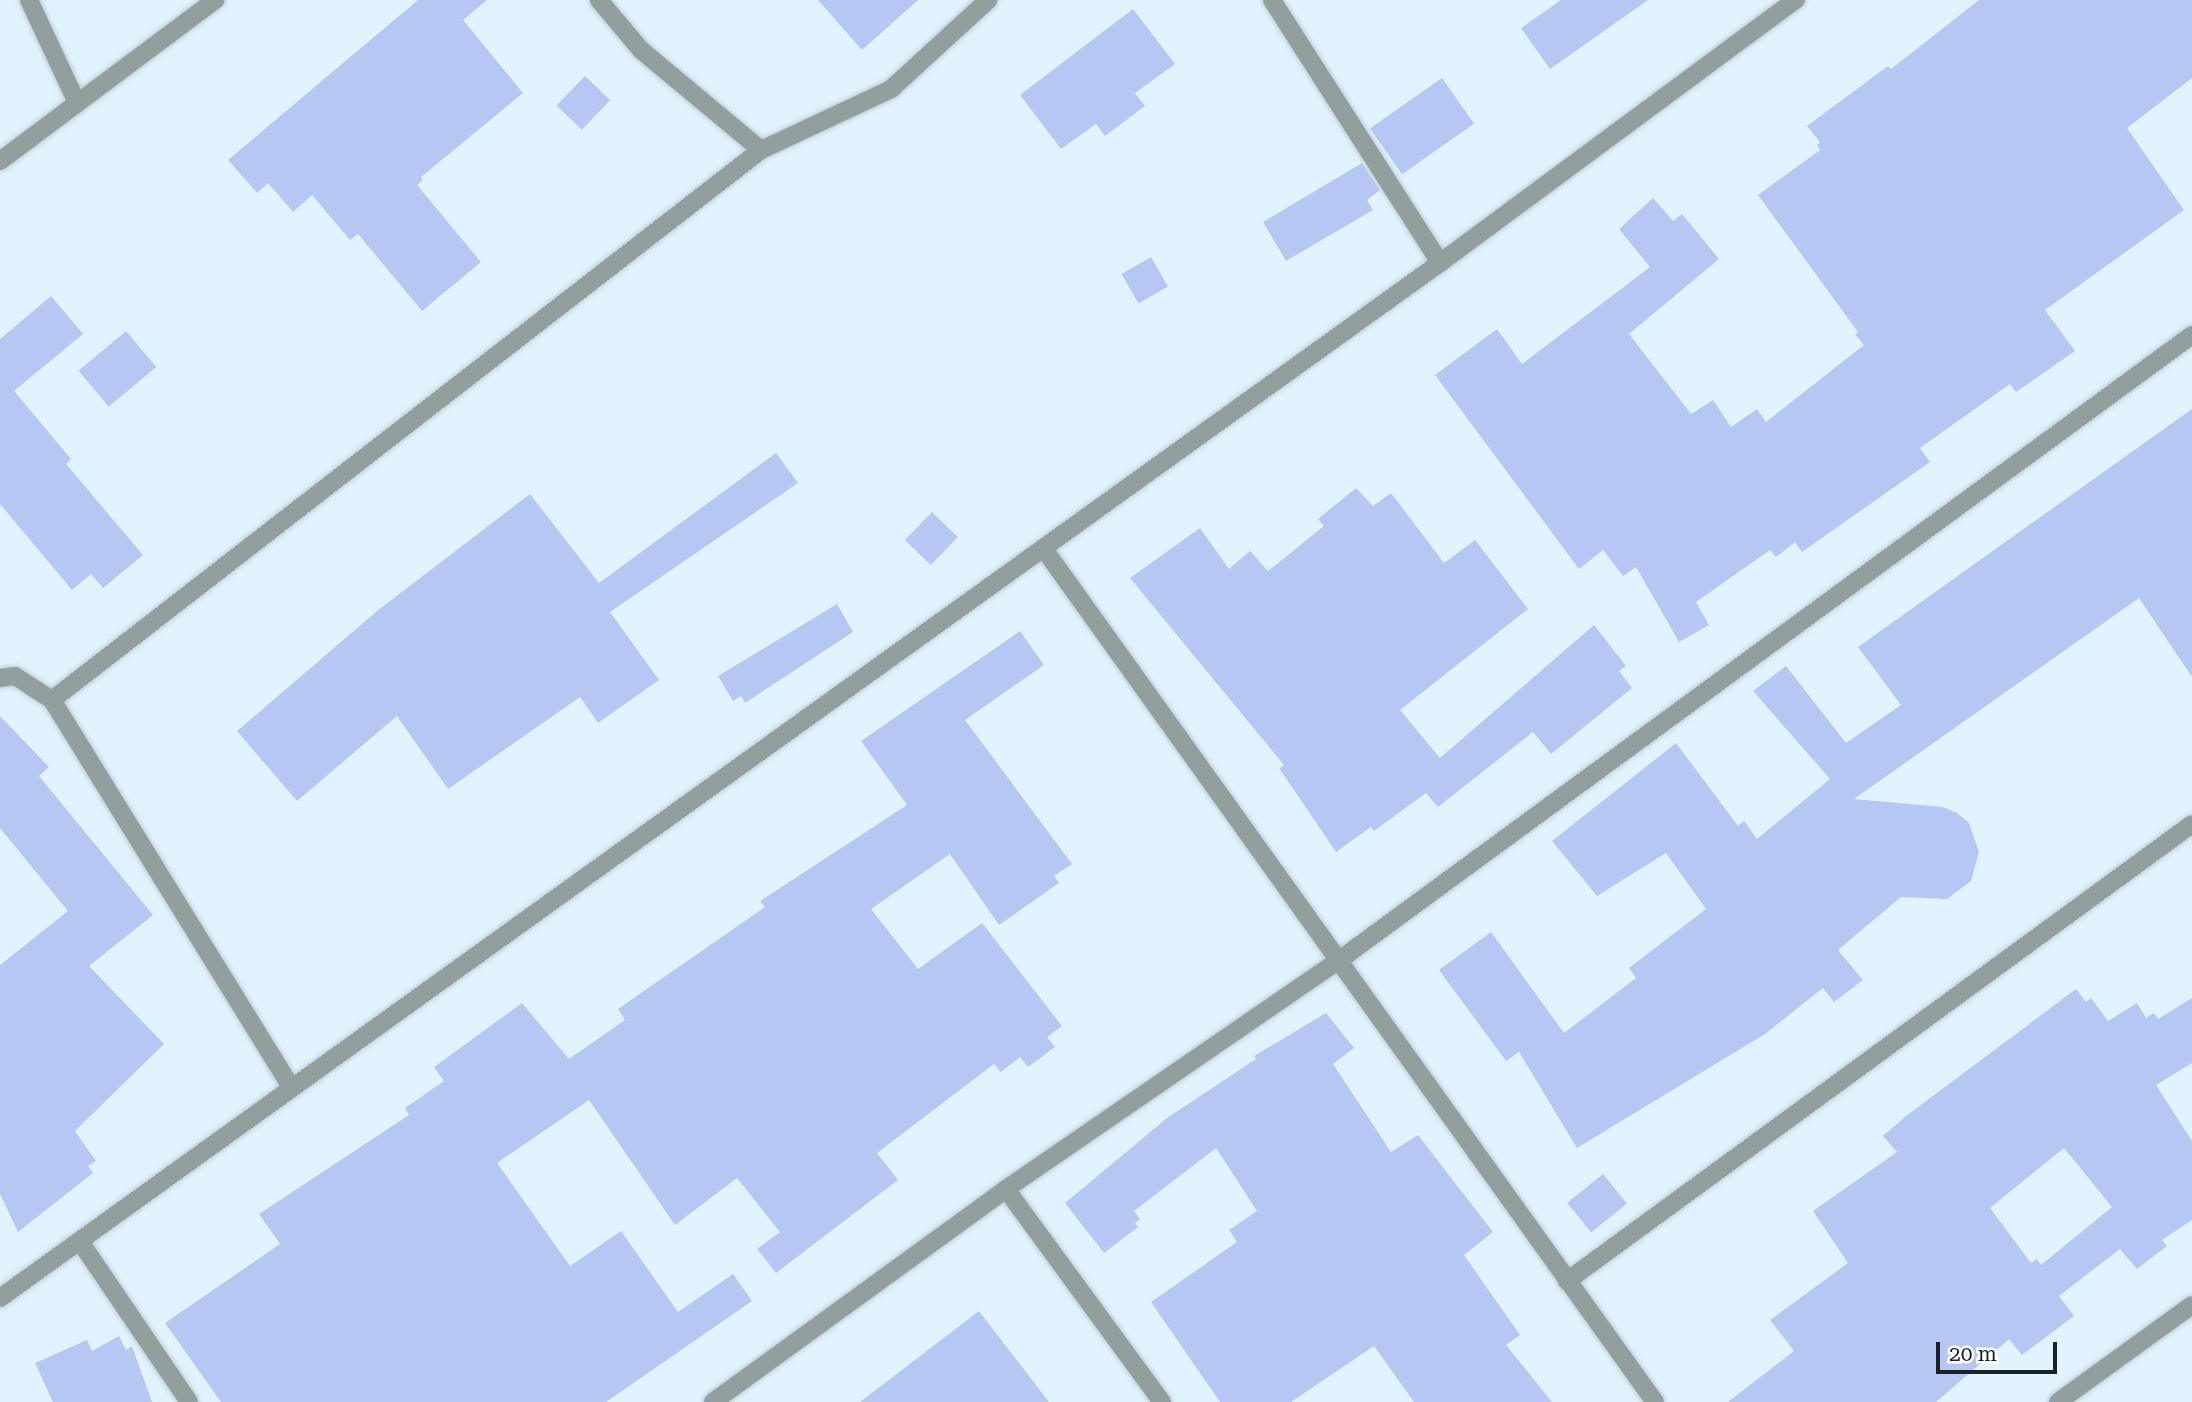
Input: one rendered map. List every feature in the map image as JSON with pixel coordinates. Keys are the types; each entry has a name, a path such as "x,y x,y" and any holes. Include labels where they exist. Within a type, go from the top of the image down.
{"street":[{"path":"29,0 78,103"},
{"path":"0,160 215,0"},
{"path":"599,0 641,50 761,150"},
{"path":"52,700 761,150 891,89 988,0"},
{"path":"1272,0 1440,263"},
{"path":"0,1298 1440,263 1770,7 1796,0"},
{"path":"713,1402 1006,1189 1338,961 2192,335"},
{"path":"1044,549 1655,1402"},
{"path":"0,678 15,676 52,700 291,1087"},
{"path":"1567,1282 2192,824"},
{"path":"1006,1189 1162,1402"},
{"path":"81,1242 189,1402"},
{"path":"2058,1402 2192,1305"}],"building":[{"path":"418,0 487,0 463,20 523,93 421,177 423,180 417,185 481,262 422,311 358,234 350,240 312,195 293,212 268,183 257,193 228,160"},
{"path":"818,0 918,0 862,50"},
{"path":"1561,0 1648,0 1550,69 1521,28"},
{"path":"1979,0 2192,0 2192,78 2127,128 2184,210 2045,310 2075,351 2016,392 2010,384 1920,448 1930,462 1802,552 1795,542 1776,557 1770,550 1696,602 1709,625 1679,642 1636,567 1623,576 1603,550 1579,569 1435,375 1497,329 1522,364 1650,267 1619,229 1653,198 1673,221 1682,214 1719,259 1629,334 1691,414 1713,400 1731,427 1757,409 1766,422 1864,345 1855,334 1858,332 1758,195 1820,150 1817,145 1820,142 1807,126 1888,66 1891,69"},
{"path":"1133,9 1175,64 1135,93 1145,106 1105,136 1096,124 1061,149 1020,95"},
{"path":"585,76 610,100 582,130 557,105"},
{"path":"1442,78 1474,124 1402,174 1370,128"},
{"path":"1362,163 1380,190 1367,200 1373,210 1286,261 1263,222"},
{"path":"1151,257 1168,286 1139,303 1122,274"},
{"path":"51,296 83,334 14,391 71,459 66,464 143,555 103,588 91,574 72,590 0,504 0,339"},
{"path":"126,331 156,367 109,407 79,371"},
{"path":"2192,409 2192,677 2139,598 1854,799 1943,807 1957,813 1969,823 1979,852 1971,881 1947,899 1901,897 1838,950 1863,980 1834,1002 1823,988 1765,1034 1577,1148 1519,1052 1506,1061 1439,970 1491,932 1564,1033 1636,978 1629,968 1706,909 1666,853 1597,896 1552,841 1676,743 1738,826 1744,821 1757,839 1830,779 1753,691 1786,666 1846,743 1901,705 1858,647"},
{"path":"776,453 798,483 610,612 659,680 598,723 580,697 448,789 397,716 297,801 237,731 377,611 530,494 599,583"},
{"path":"1356,488 1373,506 1391,493 1444,563 1475,540 1528,609 1400,710 1440,758 1594,625 1626,666 1619,671 1632,688 1551,754 1533,732 1438,807 1426,793 1374,831 1371,827 1336,852 1279,768 1284,765 1130,578 1200,528 1229,569 1250,551 1268,571 1324,526 1318,519"},
{"path":"932,512 958,537 931,565 905,540"},
{"path":"837,604 853,632 745,703 741,696 733,701 718,676"},
{"path":"1020,631 1044,665 965,720 1072,864 1054,876 1059,883 999,925 950,854 871,909 918,969 982,923 1062,1026 1047,1037 1055,1047 1028,1067 1020,1057 1001,1072 994,1064 877,1153 898,1180 776,1273 757,1249 780,1232 737,1178 675,1225 589,1100 497,1163 570,1266 621,1231 678,1312 733,1274 752,1301 606,1402 221,1402 165,1323 280,1244 259,1214 409,1115 405,1108 444,1081 434,1067 522,1003 569,1059 625,1020 618,1009 765,907 760,901 907,805 861,741"},
{"path":"0,716 49,767 39,776 153,915 89,966 164,1044 75,1131 96,1161 88,1166 93,1173 18,1232 0,1194 0,965 68,911 0,828"},
{"path":"2076,989 2086,1002 2091,998 2108,1021 2137,1003 2146,1018 2154,1013 2158,1019 2192,998 2192,1063 2156,1085 2192,1141 2192,1220 2162,1240 2167,1246 2137,1269 2120,1249 2059,1296 2074,1316 2022,1355 2009,1339 1936,1402 1728,1402 1794,1351 1770,1320 1848,1263 1813,1211 1897,1152 1883,1136","holes":["2064,1148 2112,1207 2041,1265 2037,1259 2031,1263 1990,1208"]},
{"path":"1326,1013 1354,1048 1333,1064 1391,1152 1418,1135 1493,1232 1464,1255 1520,1335 1506,1345 1552,1402 1414,1402 1374,1346 1291,1402 1220,1402 1151,1302 1237,1242 1229,1230 1257,1211 1216,1148 1134,1211 1140,1219 1135,1223 1138,1227 1104,1253 1065,1203 1167,1118 1256,1059 1254,1056"},
{"path":"1603,1174 1627,1204 1591,1232 1567,1203"},
{"path":"979,1311 1049,1402 860,1402"},
{"path":"119,1336 126,1350 132,1346 152,1402 53,1402 35,1363 87,1340 92,1351"}]}
